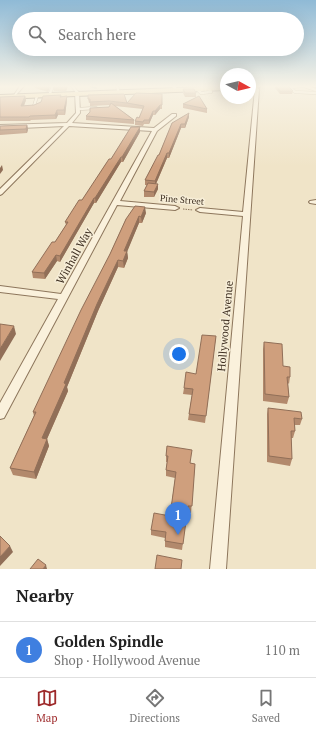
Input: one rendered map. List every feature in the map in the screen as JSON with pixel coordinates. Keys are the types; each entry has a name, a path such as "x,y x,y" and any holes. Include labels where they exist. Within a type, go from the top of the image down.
{"street":[{"path":"0,193 75,117 77,113"},
{"name":"Hollywood Avenue","path":"218,569 255,113"},
{"name":"Winhall Way","path":"0,414 156,130 174,114"},
{"path":"0,126 68,124 156,130"},
{"name":"Pine Street","path":"116,203 175,208"},
{"name":"Pine Street","path":"200,210 247,214"},
{"path":"0,289 63,297"}],"path":[{"name":"Pine Street","path":"175,208 200,210"}],"building":[{"path":"0,113 56,113 55,115 0,117"},
{"path":"89,113 124,113 134,120 86,116"},
{"path":"141,113 152,113 149,120 144,120 143,122 135,121 137,117 139,118"},
{"path":"189,113 185,124 181,124 155,181 145,180 159,155 172,123"},
{"path":"27,125 26,129 0,130 0,126"},
{"path":"131,127 140,127 122,157 94,198 60,256 56,255 44,273 32,272 52,242 55,242 68,222 65,222 79,200 82,200 109,159 111,159"},
{"path":"148,183 158,184 154,192 144,191"},
{"path":"135,206 145,207 141,217 139,216 124,251 127,251 123,261 118,260 97,304 64,383 66,384 42,438 47,439 34,472 10,468 36,412 33,412 81,310 126,219"},
{"path":"0,324 14,326 0,349"},
{"path":"202,335 216,336 206,416 189,414 193,389 184,388 186,372 196,374"},
{"path":"264,342 282,344 283,366 290,367 290,377 287,377 289,397 265,394"},
{"path":"268,408 301,412 302,419 294,418 295,431 291,431 292,459 269,456"},
{"path":"167,446 192,450 190,463 195,464 192,506 188,506 183,544 165,541 166,532 151,530 154,513 170,516 176,472 166,470 168,456 166,456"},
{"path":"0,536 10,546 0,557"},
{"path":"157,555 182,560 181,569 155,569"},
{"path":"38,559 46,565 43,569 30,569"}],"place":[{"name":"Golden Spindle","path":"178,535"}]}
